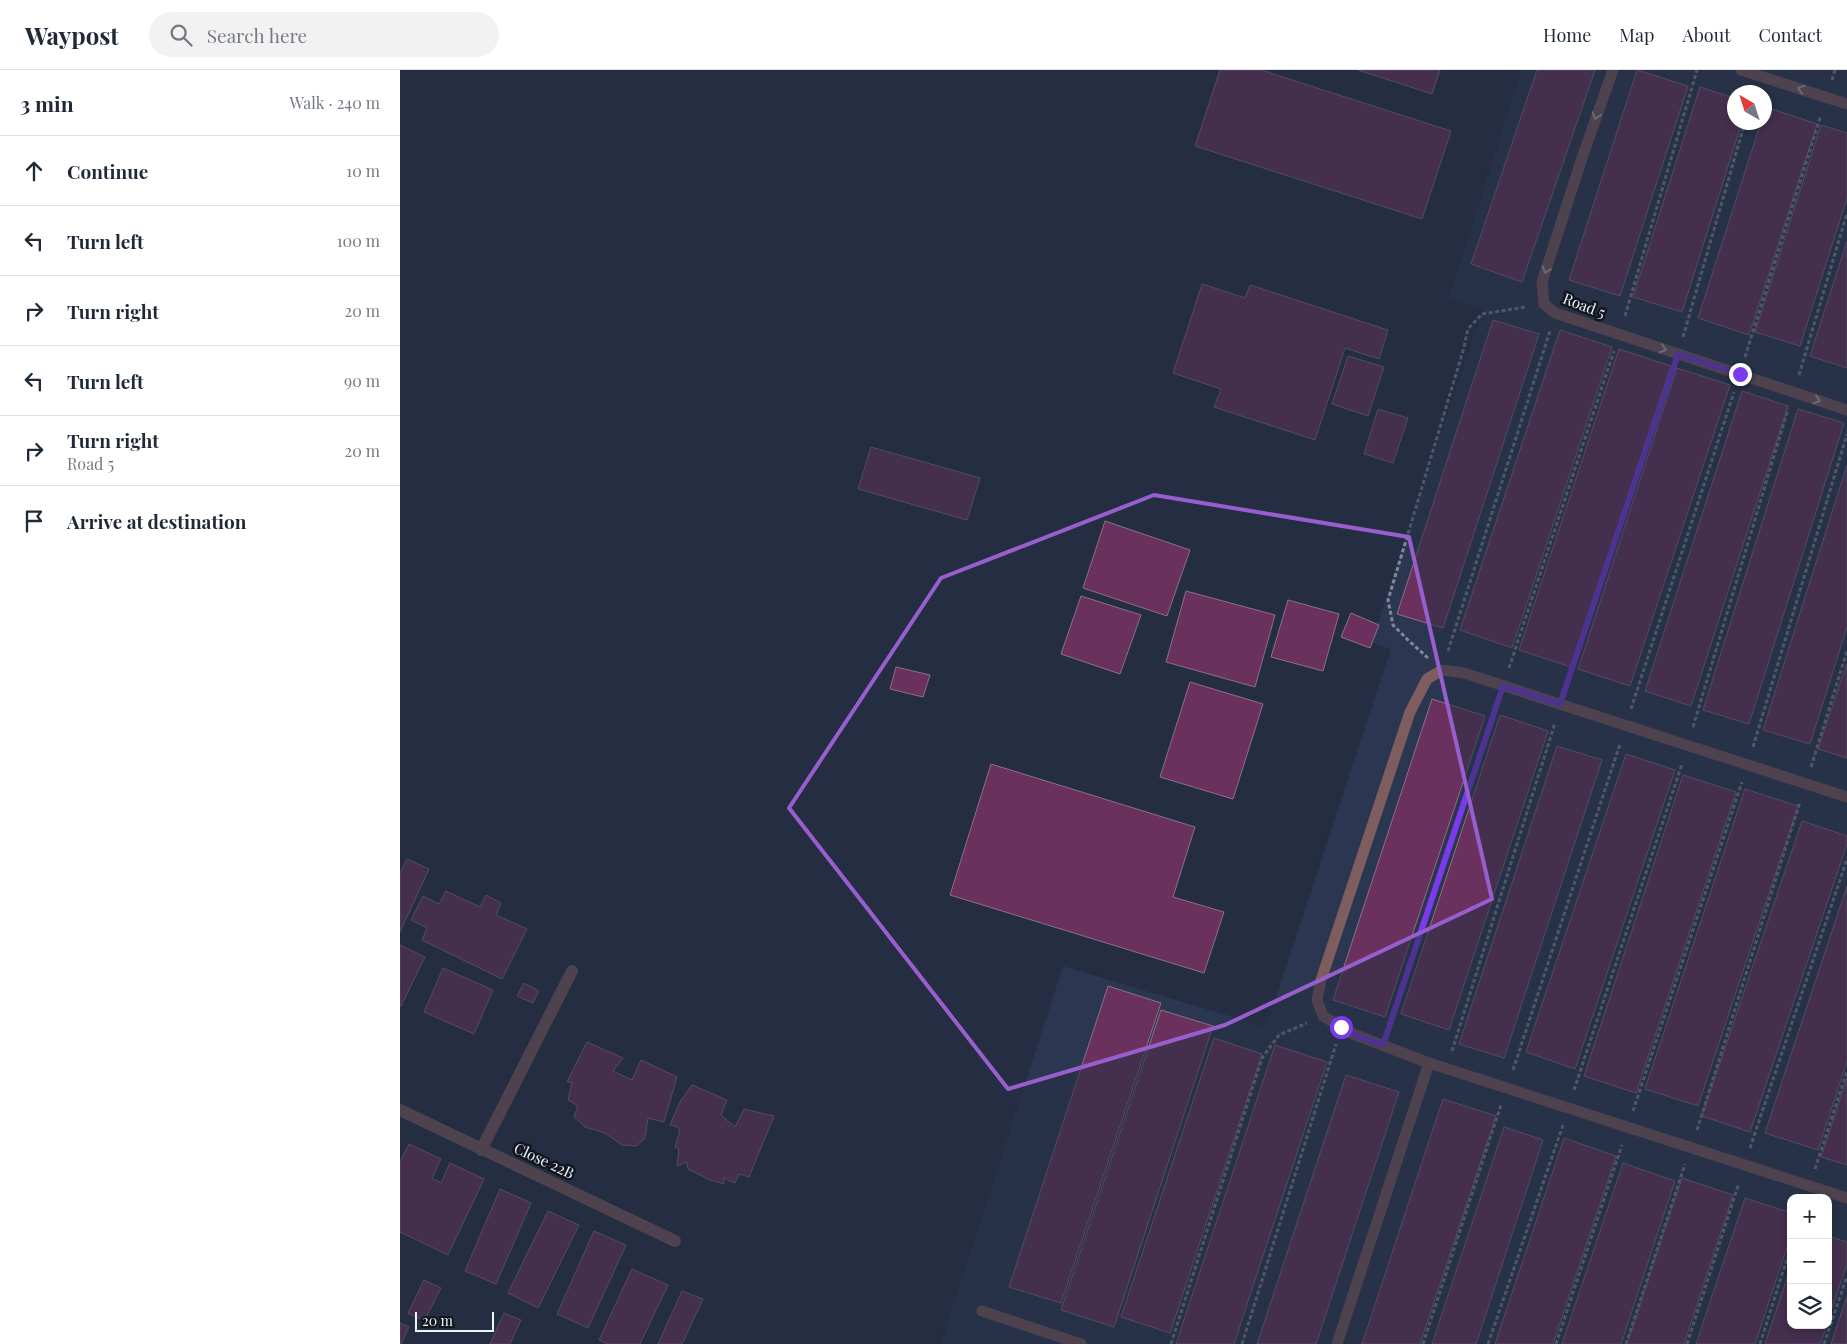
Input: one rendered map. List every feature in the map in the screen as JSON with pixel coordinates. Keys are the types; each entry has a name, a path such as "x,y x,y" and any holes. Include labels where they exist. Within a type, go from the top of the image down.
{"street":[{"path":"481,1150 572,971"},
{"name":"Close 22B","path":"400,1110 674,1241"}],"lane":[{"name":"Road 5","path":"1613,70 1597,113 1542,282 1544,304 1555,313 1847,410"},
{"path":"1741,70 1847,104"},
{"path":"1847,797 1464,673 1442,670 1428,679 1410,712 1321,980 1317,1000 1323,1016 1353,1034 1429,1063 1847,1198"},
{"path":"1336,1344 1429,1063"},
{"path":"982,1311 1081,1344"}],"path":[{"path":"1383,1045 1619,334 1697,70"},
{"path":"1446,1068 1560,704 1678,354 1743,130"},
{"path":"1488,1344 1688,746 1847,213"},
{"path":"1544,304 1482,314 1468,329 1388,600 1393,625 1442,670 1555,313"},
{"path":"1556,1344 1748,765 1847,434"},
{"path":"1626,1344 1691,1147 1847,651"},
{"path":"1686,1344 1847,859"},
{"path":"1171,1344 1262,1058 1280,1035 1323,1016"},
{"path":"1242,1344 1341,1027"},
{"path":"1810,1186 1847,1071"},
{"path":"1760,1344 1787,1259"},
{"path":"1824,1344 1847,1276"}],"highlighted area":[{"path":"1154,495 1409,537 1492,899 1225,1025 1008,1089 789,808 941,578"}],"shaded area":[{"path":"1522,70 1847,70 1847,1344 941,1344 1063,966 1266,1027 1391,649 1371,643 1483,309 1449,297"}],"building":[{"path":"1220,70 1261,70 1451,131 1422,219 1195,146"},
{"path":"1358,70 1440,70 1432,94"},
{"path":"1537,70 1595,70 1522,282 1471,264"},
{"path":"1637,70 1688,86 1620,296 1569,280"},
{"path":"1700,87 1727,96 1727,130 1739,130 1682,312 1633,297"},
{"path":"1772,109 1817,124 1749,335 1698,318 1758,130 1772,130"},
{"path":"1821,125 1847,133 1847,198 1800,346 1755,332"},
{"path":"1847,241 1847,368 1810,356"},
{"path":"1202,284 1245,298 1250,285 1388,330 1379,359 1345,348 1315,440 1214,407 1221,389 1173,373"},
{"path":"1493,320 1539,334 1443,628 1397,614"},
{"path":"1560,330 1612,347 1512,648 1460,630"},
{"path":"1619,349 1671,366 1571,667 1519,650"},
{"path":"1348,356 1384,367 1368,416 1332,404"},
{"path":"1677,368 1730,385 1630,686 1578,669"},
{"path":"1742,391 1788,406 1691,706 1645,691"},
{"path":"1378,409 1408,418 1393,463 1364,454"},
{"path":"1798,409 1844,423 1749,724 1703,710"},
{"path":"871,447 980,478 967,520 858,489"},
{"path":"1847,465 1847,627 1810,744 1763,730"},
{"path":"1105,521 1190,550 1167,616 1083,588"},
{"path":"1186,591 1275,615 1255,687 1166,662"},
{"path":"1081,596 1141,615 1120,674 1061,654"},
{"path":"1288,600 1339,614 1323,671 1271,657"},
{"path":"1351,613 1379,625 1370,648 1341,637"},
{"path":"1847,663 1847,758 1818,749"},
{"path":"896,667 930,675 923,697 890,689"},
{"path":"1190,682 1263,704 1233,799 1160,777"},
{"path":"1432,699 1485,716 1385,1017 1333,1000"},
{"path":"1500,715 1548,731 1449,1030 1401,1014"},
{"path":"1557,746 1602,760 1504,1058 1459,1044"},
{"path":"1626,754 1675,770 1575,1069 1526,1052"},
{"path":"991,764 1195,827 1173,897 1224,912 1204,973 950,895"},
{"path":"1683,775 1736,792 1636,1093 1584,1076"},
{"path":"1745,789 1798,806 1698,1106 1645,1089"},
{"path":"1802,821 1847,836 1847,844 1750,1132 1702,1116"},
{"path":"407,859 429,869 400,932 400,873"},
{"path":"1847,886 1847,1061 1818,1150 1765,1133"},
{"path":"446,891 480,907 486,895 501,903 496,915 527,929 502,979 422,940 427,928 411,920 423,896 439,904"},
{"path":"400,945 425,957 401,1006 400,1006"},
{"path":"443,968 493,990 474,1034 424,1012"},
{"path":"524,983 539,991 533,1003 517,996"},
{"path":"1108,986 1161,1003 1061,1303 1009,1287"},
{"path":"1161,1010 1213,1026 1114,1327 1061,1310"},
{"path":"1214,1038 1262,1054 1170,1333 1121,1317"},
{"path":"587,1042 623,1058 613,1071 632,1080 641,1060 677,1077 664,1122 648,1118 645,1138 637,1146 622,1145 605,1133 585,1127 574,1117 578,1106 568,1100 572,1082 567,1082"},
{"path":"1275,1045 1327,1062 1234,1344 1176,1344"},
{"path":"1346,1075 1399,1092 1316,1344 1257,1344"},
{"path":"1847,1078 1847,1165 1821,1157"},
{"path":"692,1085 727,1100 721,1115 735,1127 744,1109 774,1116 749,1177 739,1174 735,1183 723,1178 724,1184 710,1180 688,1169 687,1162 677,1166 679,1149 675,1147 680,1130 670,1125 680,1102"},
{"path":"1443,1099 1496,1116 1420,1344 1362,1344"},
{"path":"1504,1127 1543,1140 1476,1344 1432,1344"},
{"path":"1564,1138 1616,1156 1553,1344 1495,1344"},
{"path":"409,1144 441,1159 432,1178 441,1183 450,1163 484,1179 448,1255 400,1232 400,1162"},
{"path":"1623,1163 1675,1181 1621,1344 1562,1344"},
{"path":"1682,1178 1733,1195 1684,1344 1627,1344"},
{"path":"500,1189 531,1203 496,1284 465,1271"},
{"path":"1745,1198 1787,1212 1787,1247 1755,1344 1696,1344"},
{"path":"548,1211 579,1225 538,1308 508,1293"},
{"path":"594,1231 626,1245 588,1328 557,1314"},
{"path":"1832,1237 1847,1242 1847,1264 1832,1308"},
{"path":"632,1269 668,1285 640,1344 608,1344 599,1340"},
{"path":"1787,1278 1787,1329 1826,1329 1820,1344 1765,1344"},
{"path":"424,1280 441,1288 424,1321 408,1313"},
{"path":"682,1291 703,1299 682,1344 658,1344"},
{"path":"1847,1296 1847,1344 1831,1344"},
{"path":"504,1313 521,1320 510,1344 490,1344"},
{"path":"400,1323 409,1327 401,1344 400,1343"}],"route":[{"path":"1341,1027 1353,1034 1383,1045 1503,686 1560,704 1678,354 1740,374"}]}
